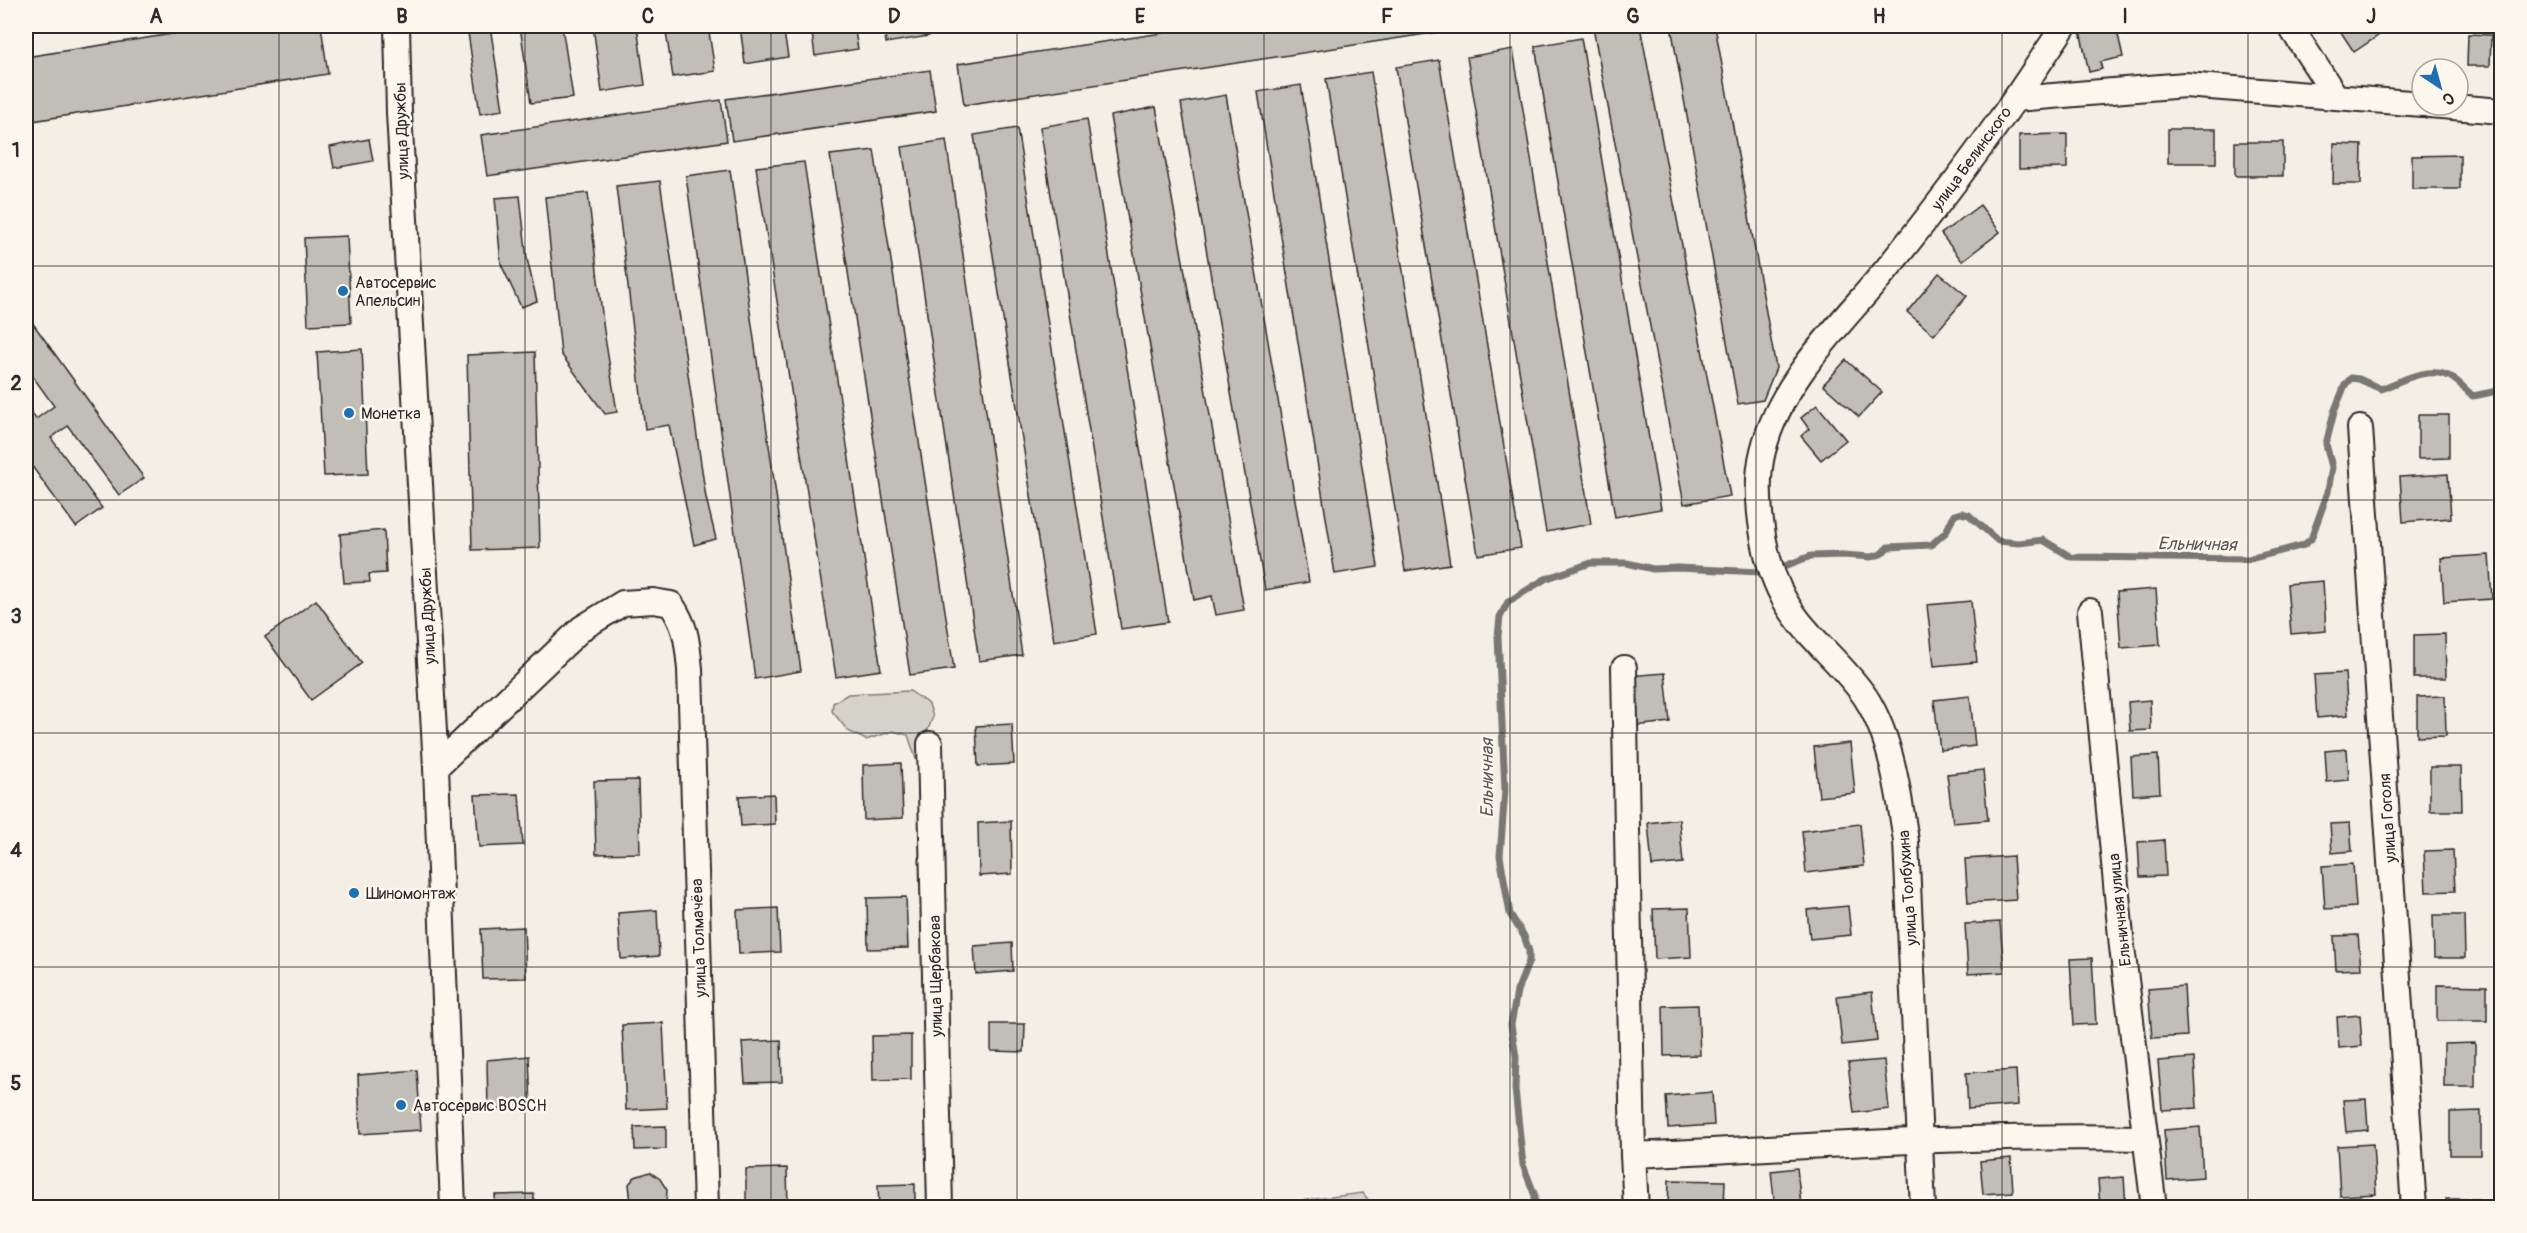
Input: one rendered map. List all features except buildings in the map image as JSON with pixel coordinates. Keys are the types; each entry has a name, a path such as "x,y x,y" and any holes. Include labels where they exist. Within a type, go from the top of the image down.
{"street":[{"name":"улица Дружбы","path":"397,26 399,113 436,766 453,1208"},
{"path":"2015,99 2064,26"},
{"path":"2289,26 2336,97"},
{"name":"улица Белинского","path":"1772,570 1764,537 1759,474 1763,451 1780,409 1809,363 1931,214 2015,99 2185,85 2410,103"},
{"path":"2470,108 2502,111"},
{"name":"улица Гоголя","path":"2360,428 2414,1208"},
{"name":"улица Толбухина","path":"1772,570 1779,590 1805,630 1866,699 1878,720 1886,744 1906,842 1923,1208"},
{"name":"улица Толмачёва","path":"436,766 582,628 623,603 653,601 670,604 687,633 690,669 706,1208"},
{"name":"Ельничная улица","path":"2090,611 2121,935 2154,1208"},
{"path":"1624,668 1633,1155 1636,1208"},
{"name":"улица Щербакова","path":"930,744 940,1208"},
{"path":"1633,1155 1920,1142 2097,1137 2144,1138"}],"shaded area":[{"path":"910,691 929,704 933,717 916,759 908,735 893,731 866,740 848,731 832,711 833,703 848,694"},
{"path":"1363,1193 1374,1207 1251,1207"}],"waterway":[{"name":"Ельничная","path":"1782,567 1811,556 1871,557 1881,554 1888,547 1931,545 1946,532 1954,515 1961,513 1969,515 1998,541 2019,543 2043,540 2071,557 2249,559 2304,545 2311,539 2328,492 2332,467 2326,444 2334,412 2345,385 2351,378 2359,379 2381,389 2424,373 2434,373 2451,377 2473,396 2502,390"},
{"name":"Ельничная","path":"1534,1208 1535,1196 1523,1165 1515,1089 1516,1057 1511,1025 1517,991 1529,961 1529,951 1524,936 1510,914 1500,856 1505,790 1498,636 1500,617 1508,602 1545,579 1591,563 1627,563 1653,569 1760,572"}],"place":[{"name":"Автосервис Апельсин","path":"343,291"},
{"name":"Монетка","path":"349,413"},
{"name":"Шиномонтаж","path":"354,893"},
{"name":"Автосервис BOSCH","path":"401,1105"}]}
